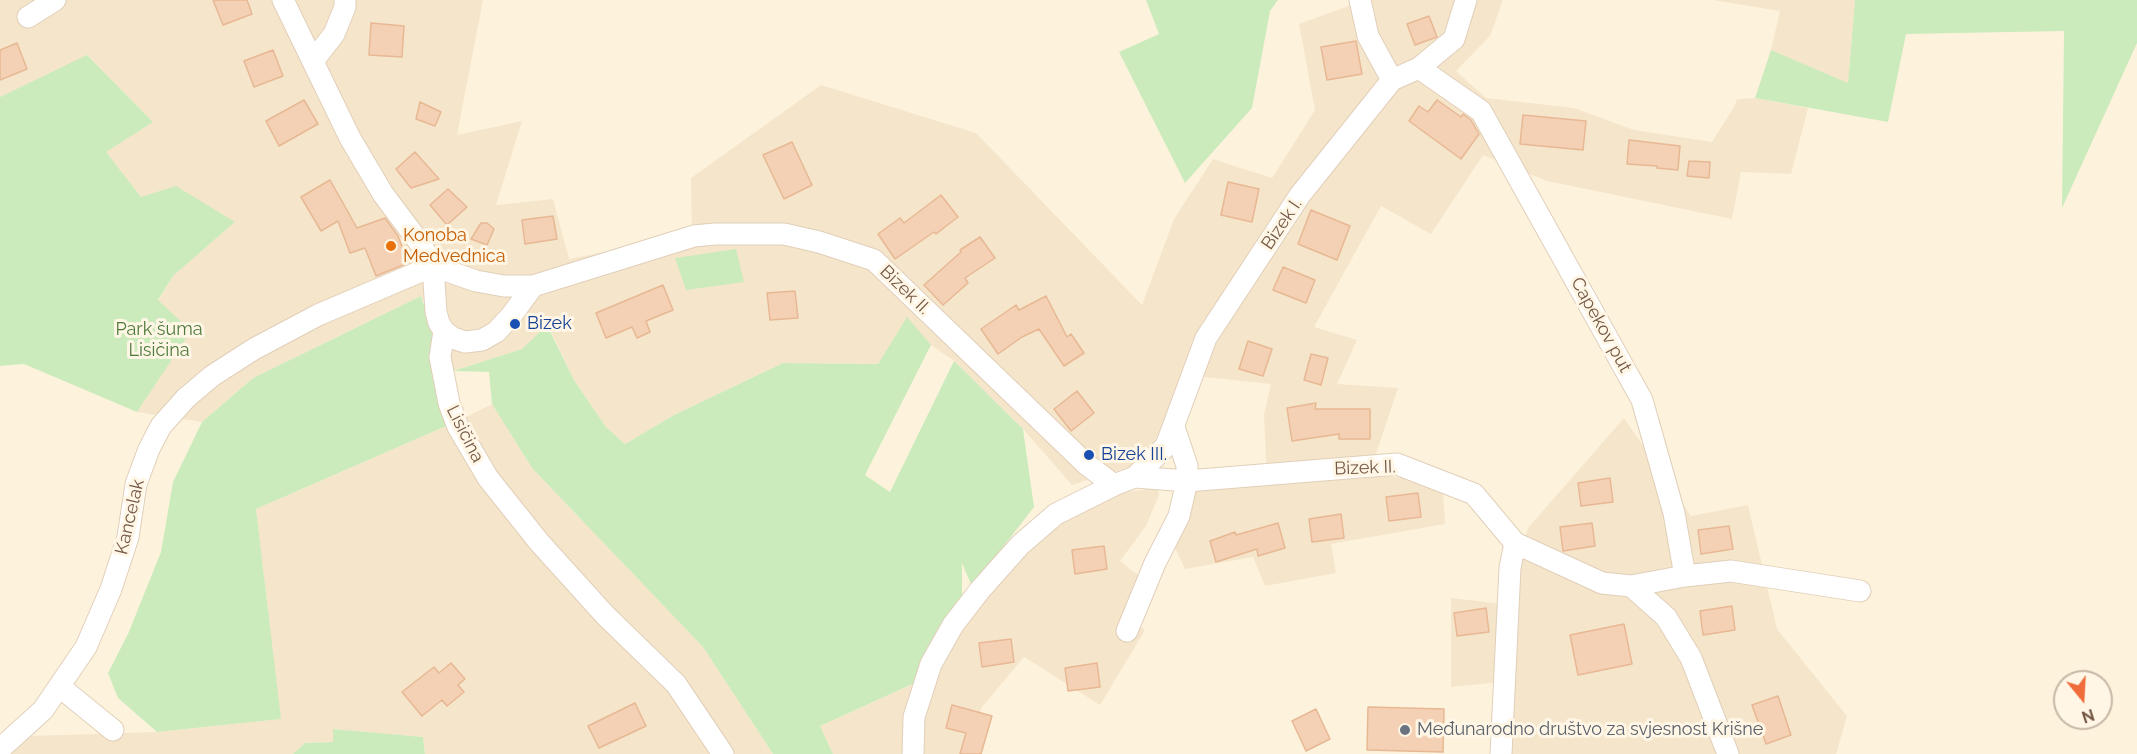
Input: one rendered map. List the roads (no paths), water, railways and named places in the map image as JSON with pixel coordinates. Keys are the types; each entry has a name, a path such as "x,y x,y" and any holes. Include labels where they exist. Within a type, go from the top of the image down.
{"street":[{"path":"28,17 55,0"},
{"name":"Lisičina","path":"283,0 356,148 383,194 422,246 433,266 436,312 444,331 440,357 449,403 458,427 488,477 539,542 605,615 676,684 723,754"},
{"path":"313,61 334,33 345,7 345,0"},
{"path":"1360,0 1368,36 1392,80"},
{"name":"Bizek I.","path":"1135,477 1166,446 1206,338 1300,195 1392,80 1419,68 1454,39 1466,0"},
{"name":"Capekov put","path":"1419,68 1481,111 1642,400 1674,513 1685,576"},
{"name":"Bizek II.","path":"433,266 476,281 504,286 533,286 694,236 784,234 819,242 874,260 1086,464 1114,485 1135,477 1186,480 1397,464 1474,494 1515,543 1602,583 1630,586"},
{"name":"Kancelak","path":"0,749 43,710 86,647 111,589 128,537 136,484 149,449 161,426 179,405 212,376 263,344 318,315 433,266"},
{"path":"444,331 453,338 465,342 482,340 496,332 533,286"},
{"path":"1127,631 1155,563 1179,516 1187,466 1174,427"},
{"path":"913,754 914,717 931,664 952,625 1020,545 1056,514 1114,485"},
{"path":"1501,754 1510,568 1515,543"},
{"path":"1630,586 1685,576 1731,571 1860,591"},
{"path":"1630,586 1666,617 1691,658 1728,754"},
{"path":"60,687 113,730"}],"place":[{"name":"Konoba Medvednica","path":"391,246"},
{"name":"Bizek","path":"515,324"},
{"name":"Bizek III.","path":"1089,455"},
{"name":"Međunarodno društvo za svjesnost Krišne","path":"1405,730"}],"park label":[{"name":"Park šuma Lisičina","path":"159,340"}]}
